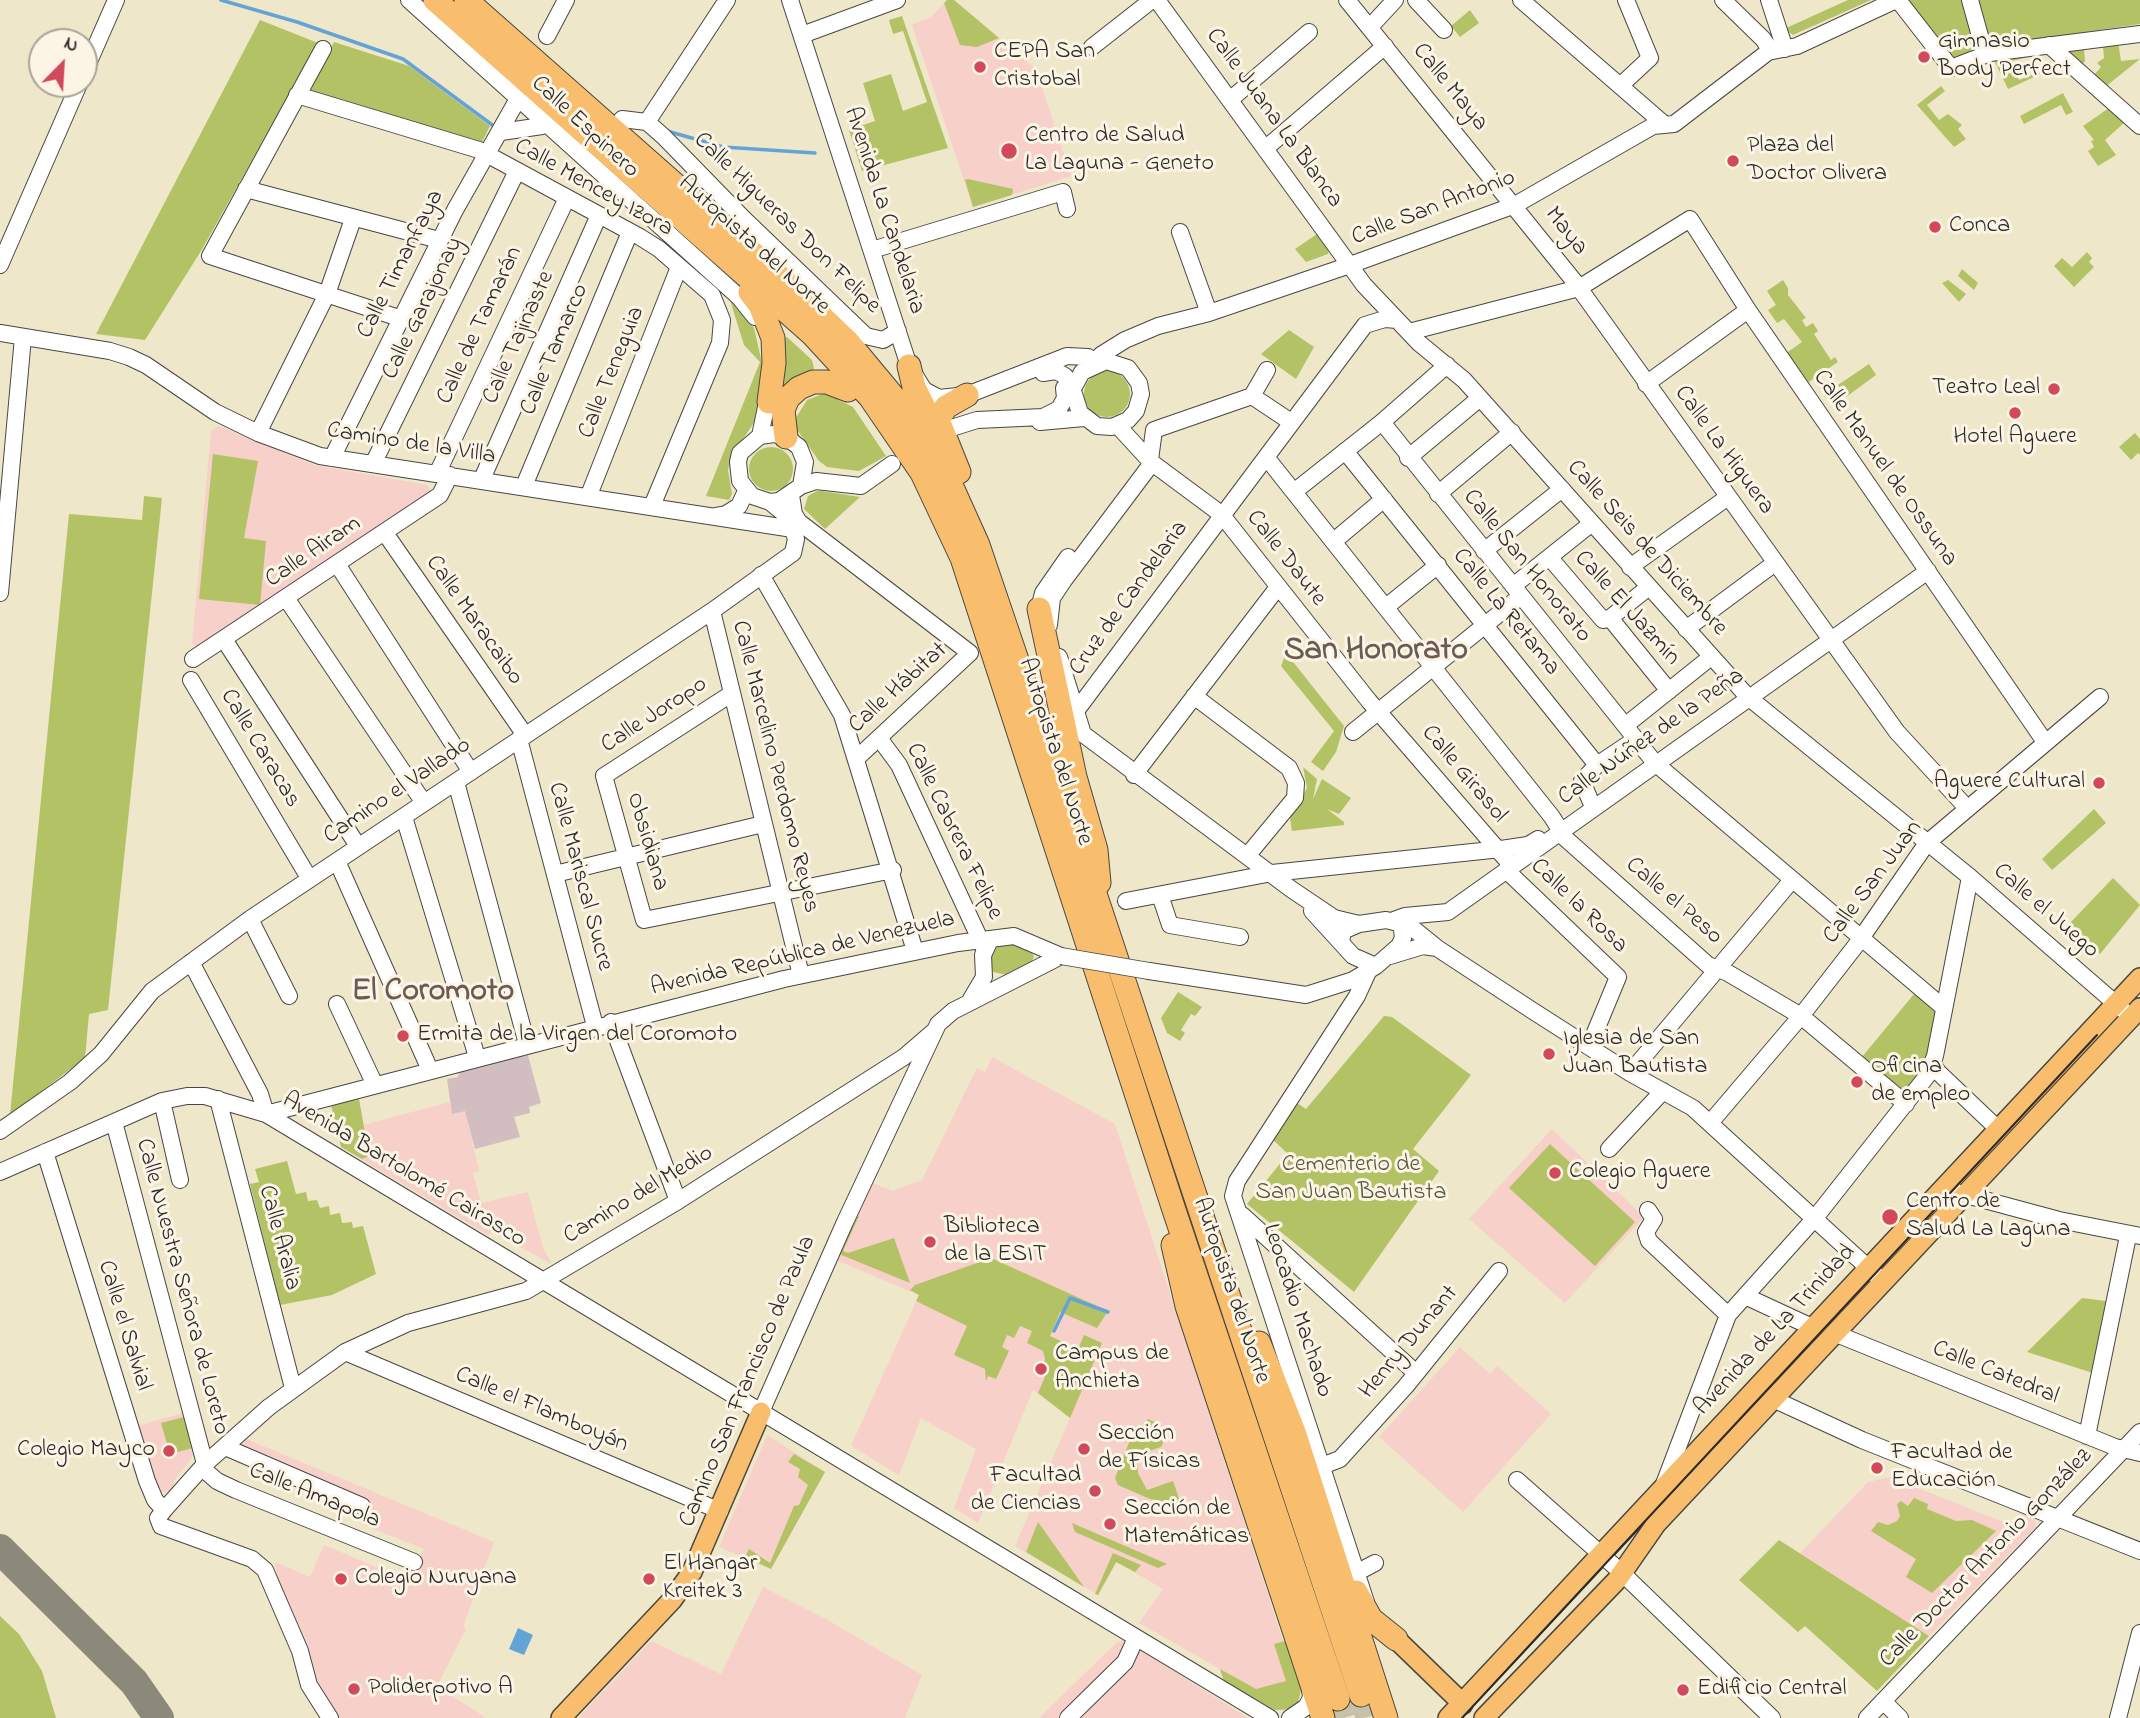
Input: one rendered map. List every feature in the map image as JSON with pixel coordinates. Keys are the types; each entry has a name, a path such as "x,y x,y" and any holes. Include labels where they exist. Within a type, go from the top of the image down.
{"highway":[{"name":"Autopista del Norte","path":"435,0 813,335 870,397 904,444 948,522 1005,684 1173,1207 1350,1697 1269,1410 1227,1294 973,533 938,460 890,390 848,342 781,278 466,0"},
{"path":"682,217 699,247 750,292 848,390 892,446 924,499 950,559 982,649 1005,684"},
{"path":"750,292 760,305 773,338 774,363 769,402"},
{"path":"908,366 926,413 984,522 1013,602 1042,734"},
{"path":"786,438 783,410 788,398 799,388 813,382 827,382 848,390"},
{"path":"951,457 938,420 946,407 967,395"},
{"path":"1039,609 1075,777 1096,850 1100,914"},
{"path":"1173,1207 1172,1244 1188,1306 1323,1718"},
{"path":"1227,1294 1242,1304 1276,1380 1386,1718"},
{"path":"1294,1432 1364,1610 1396,1639"}],"main road":[{"name":"Avenida de La Trinidad","path":"1484,1718 1566,1634 1662,1490 2140,978"},
{"name":"Avenida de La Trinidad","path":"1448,1718 1657,1524 2136,1013"},
{"name":"Camino San Francisco de Paula","path":"561,1718 672,1600 700,1556 761,1412"},
{"path":"1396,1639 1463,1704"}],"street":[{"path":"98,41 116,0"},
{"name":"Calle Espinero","path":"409,0 519,97 750,310 766,345 769,402 760,436"},
{"path":"547,36 566,0"},
{"path":"622,119 647,122 727,0"},
{"name":"Avenida La Candelaria","path":"790,0 908,366 930,394 939,398 967,395"},
{"path":"802,35 897,0"},
{"path":"1092,47 1155,0"},
{"name":"Calle Juana La Blanca","path":"1155,0 1231,99 1350,265"},
{"name":"Calle Maya","path":"1346,0 1515,205"},
{"path":"1370,27 1395,0"},
{"path":"1416,0 1444,30"},
{"path":"1521,0 1669,124"},
{"path":"1622,85 1650,58 1626,0"},
{"path":"1723,0 1763,39 1769,48 1768,52 1785,49 1897,0 1951,68 1988,54 2140,34"},
{"path":"1769,0 1785,49"},
{"path":"1970,0 1988,54"},
{"path":"1231,99 1309,32"},
{"path":"2049,45 2140,127"},
{"path":"1266,148 1385,46"},
{"path":"323,50 210,256 399,318"},
{"name":"Calle San Antonio","path":"1097,362 1101,355 1125,340 1158,326 1209,313 1515,205 1653,127 1669,124 1768,52"},
{"name":"Calle Mencey Izora","path":"297,95 485,155 659,249 717,303 723,330 652,506"},
{"name":"Calle Timanfaya","path":"332,458 439,240 519,97"},
{"path":"0,265 73,98"},
{"name":"Calle Higueras Don Felipe","path":"647,122 866,336 883,340 898,331"},
{"path":"501,132 542,126"},
{"name":"Calle Garajonay","path":"373,464 516,173"},
{"path":"246,189 439,240"},
{"path":"872,250 1063,192 1067,209"},
{"name":"Calle de Tamarán","path":"443,475 567,198"},
{"name":"Maya","path":"1515,205 1579,288"},
{"name":"Calle Tajinaste","path":"482,479 599,215"},
{"path":"258,433 327,294 353,219"},
{"name":"Cruz de Candelaria","path":"1076,711 1365,325 1385,319 1403,326 1579,288 1690,219"},
{"name":"Calle Manuel de Ossuna","path":"1690,219 1748,310 2045,742"},
{"name":"Calle Tamarco","path":"524,485 631,232"},
{"path":"1180,232 1209,313"},
{"name":"Calle Seis de Diciembre","path":"1350,265 1403,326 1447,365 1512,432 1748,697 1927,843"},
{"name":"Calle Teneguia","path":"589,495 679,267"},
{"name":"Calle La Higuera","path":"1579,288 1908,745 1967,808"},
{"path":"1646,384 1748,310"},
{"name":"Calle San Antonio","path":"1134,374 1129,356 1134,344 1194,322 1209,313"},
{"name":"Calle San Antonio","path":"967,395 1035,373 1041,365 1145,327 1158,326"},
{"name":"Camino de la Villa","path":"0,333 110,351 129,358 146,365 215,412 258,433 332,458 589,495 793,529"},
{"path":"0,592 23,337"},
{"path":"1067,356 1088,358 1097,362 1114,361 1134,374 1172,478"},
{"path":"946,430 977,420 1028,419 1051,414 1059,409 1082,372 1097,362"},
{"path":"1295,491 1382,422 1447,365"},
{"path":"1154,430 1252,396 1267,370"},
{"path":"1035,373 1060,377 1084,418 1097,426 1118,426 1133,416 1140,394"},
{"path":"1252,396 1291,422"},
{"path":"1408,458 1480,398"},
{"path":"1028,419 1044,423 1084,418"},
{"name":"Calle San Honorato","path":"1382,422 1408,458 1655,763 1944,1007"},
{"name":"Calle Daute","path":"1118,426 1151,462 1222,514 1369,701 1380,710"},
{"path":"1154,430 1151,462 1064,580 1049,609 1048,620 1083,734 1134,775 1272,873 1291,889 1353,956 1377,965"},
{"path":"1438,494 1512,432"},
{"path":"793,529 786,515 771,502 761,500 746,491 740,481 737,462 746,445 760,436 774,434 799,447 805,462 796,491"},
{"name":"Calle La Retama","path":"1345,451 1597,765"},
{"name":"Calle el Peso","path":"1266,457 1556,824 1708,965 1801,1016 1906,1104"},
{"path":"771,502 816,481 855,487 868,483 888,466 856,480 834,477 805,462"},
{"name":"Calle Airam","path":"193,659 225,641 440,495 443,475"},
{"path":"1039,609 1052,577 1124,491 1140,478"},
{"path":"1484,551 1562,489"},
{"path":"713,516 730,512 744,499 746,491"},
{"name":"Calle Hábitat","path":"796,491 794,514 799,522 970,653 857,758"},
{"path":"1630,567 1728,497"},
{"path":"1334,541 1384,499"},
{"path":"1353,732 1486,624 1550,558 1592,523"},
{"name":"Camino el Vallado","path":"0,1131 70,1082 101,1054 152,991 309,878 712,611 793,553 796,544 793,529"},
{"name":"Calle Maracaibo","path":"385,533 522,737"},
{"name":"Calle El Jazmín","path":"1550,558 1603,620 1611,618 1669,691"},
{"path":"1686,629 1775,563"},
{"path":"337,565 471,772"},
{"path":"1386,607 1437,565"},
{"name":"Calle Núñez de la Peña","path":"1359,924 1398,921 1405,916 1447,912 1509,868 1556,824 1593,807 1928,571"},
{"path":"761,575 838,705 857,758 915,951"},
{"path":"1134,775 1278,587"},
{"path":"1611,618 1648,587"},
{"path":"286,598 424,803"},
{"name":"Calle Marcelino Perdomo Reyes","path":"712,611 801,975"},
{"path":"225,641 358,846"},
{"path":"1626,725 1711,657"},
{"name":"Calle Caracas","path":"191,680 309,878"},
{"name":"Calle Joropo","path":"604,776 731,694"},
{"path":"1194,696 1253,738 1289,768 1295,798 1247,856"},
{"name":"Calle San Juan","path":"1710,1123 1801,1016 1861,939 1927,843 2100,697"},
{"name":"Calle Girasol","path":"1380,710 1494,849 1503,853 1509,868"},
{"name":"Calle Mariscal Sucre","path":"522,737 555,874 603,1024 678,1201"},
{"name":"Calle Cabrera Felipe","path":"879,738 899,765 984,951"},
{"path":"1593,807 1581,780 1597,765 1636,739"},
{"name":"Obsidiana","path":"604,776 644,920 781,893"},
{"path":"456,782 527,1044"},
{"path":"404,817 477,1057"},
{"path":"555,874 763,824"},
{"path":"1126,901 1272,873 1494,849 1533,842 1556,824"},
{"name":"Calle el Juego","path":"1927,843 2116,1003 2136,1013"},
{"path":"337,861 430,1070"},
{"name":"Calle la Rosa","path":"1509,868 1618,977 1589,1047"},
{"path":"781,893 892,870"},
{"path":"1662,1490 1728,1315 1815,1218 1927,1076 1932,1063 1970,877"},
{"path":"1630,1073 1792,880"},
{"path":"1291,889 1335,918 1359,924"},
{"path":"1160,895 1170,925 1240,937"},
{"path":"250,919 289,996"},
{"path":"1398,921 1419,932 1437,948 1630,1073 1693,1108 1883,1283"},
{"name":"Leocadio Machado","path":"1396,1639 1369,1608 1356,1573 1242,1215 1233,1196 1237,1181 1345,1010 1377,965 1402,939 1398,921"},
{"path":"1341,942 1343,931 1359,924"},
{"name":"Avenida República de Venezuela","path":"266,1114 374,1083 801,975 958,943 984,951 1014,936 1061,956 1258,990 1306,995 1326,991 1353,980 1410,948 1437,948"},
{"path":"958,943 984,951 999,979 1013,980"},
{"path":"1035,943 1036,968"},
{"path":"966,1004 981,986 984,951"},
{"path":"966,1004 1061,956"},
{"name":"Leocadio Machado","path":"1345,1010 1353,980 1353,956"},
{"path":"191,962 260,1094 266,1114"},
{"path":"1326,991 1345,1010"},
{"path":"337,1004 374,1083"},
{"name":"Camino del Medio","path":"161,1514 203,1466 293,1388 345,1352 373,1337 425,1319 526,1291 678,1201 904,1057 933,1032 945,1017 966,1004"},
{"name":"Camino San Francisco de Paula","path":"761,1412 840,1232 933,1032"},
{"path":"904,1057 916,1071"},
{"path":"1932,1063 1938,1072 1998,1129"},
{"path":"1609,1149 1663,1091"},
{"name":"Avenida Bartolomé Cairasco","path":"0,1172 162,1101 187,1096 218,1099 266,1114 1270,1718"},
{"name":"Calle Aralia","path":"218,1099 293,1388"},
{"path":"162,1101 180,1180"},
{"name":"Calle Nuestra Señora de Loreto","path":"114,1122 203,1466"},
{"name":"Calle el Salvial","path":"45,1152 148,1481 161,1514"},
{"path":"1942,1189 2136,1240 2087,1436"},
{"path":"1648,1210 1654,1219 1646,1232 1649,1241 1728,1315"},
{"path":"1242,1215 1416,1373"},
{"path":"1258,1270 1270,1260 1287,1255"},
{"name":"Henry Dunant","path":"1322,1466 1340,1460 1416,1373 1499,1271"},
{"path":"1745,1296 1814,1328"},
{"name":"Calle Catedral","path":"1834,1333 2087,1436 2132,1450"},
{"name":"Calle el Flamboyán","path":"345,1352 720,1511"},
{"path":"1773,1399 1861,1440 2140,1551"},
{"name":"Calle Doctor Antonio González","path":"1867,1718 2058,1517 2132,1450 2140,1432"},
{"path":"225,1447 362,1506"},
{"name":"Calle Amapola","path":"203,1466 217,1481 236,1490 414,1562"},
{"path":"1517,1480 1612,1564 1772,1718"},
{"path":"161,1514 161,1526 252,1559 265,1570 300,1651 309,1685 330,1718"},
{"path":"1356,1573 1375,1563"},
{"path":"2118,1718 2140,1633"},
{"path":"1068,1718 1125,1662 1136,1638"},
{"path":"1290,1718 1306,1707 1311,1698 1310,1677"},
{"path":"1883,1701 1900,1718"}],"shaded area":[{"path":"947,0 954,0 1036,69 1071,176 973,207 912,25 931,17"},
{"path":"219,426 314,465 428,485 431,493 198,647 192,644 211,431"},
{"path":"527,1052 541,1103 529,1107 530,1113 514,1117 520,1137 475,1149 465,1111 452,1114 447,1079 458,1077 460,1070"},
{"name":"Campus de Anchieta","path":"992,1057 1115,1124 1294,1675 1285,1711 1275,1710 1224,1681 1220,1669 1139,1623 1163,1589 1117,1562 1098,1595 1015,1546 1070,1418 1033,1390 978,1523 954,1508 976,1449 921,1418 899,1475 851,1446 919,1295 836,1260 872,1183 893,1191 922,1180 977,1068 985,1072"},
{"path":"359,1099 364,1125 449,1102 453,1114 465,1110 479,1170 473,1173 481,1203 528,1192 543,1248 552,1264 491,1232 488,1235 341,1147 338,1137"},
{"name":"Colegio Aguere","path":"1552,1129 1644,1217 1565,1303 1469,1219"},
{"path":"1460,1347 1490,1374 1497,1366 1551,1414 1463,1512 1379,1437"},
{"name":"Colegio Mayco","path":"183,1413 195,1453 174,1481 173,1489 163,1493 155,1482 137,1426"},
{"path":"767,1435 825,1472 771,1569 719,1547"},
{"name":"Colegio Nuryana","path":"246,1439 494,1542 463,1627 466,1629 437,1686 486,1718 338,1718 326,1705 280,1599 275,1562 310,1577 324,1545 409,1581 424,1549 359,1523 366,1506 235,1449"},
{"path":"1890,1477 2016,1527 2022,1512 2035,1521 2036,1527 1929,1636 1800,1553 1868,1482"},
{"path":"763,1587 824,1618 922,1675 905,1718 578,1718 651,1641 721,1674"},
{"path":"1124,1640 1248,1718 1039,1718 1117,1642"}],"green space":[{"path":"954,0 999,38 977,47 960,45 944,3"},
{"path":"1848,0 1871,0 1793,35 1784,29"},
{"path":"1908,0 1964,0 1972,40 1971,52 1954,58"},
{"path":"1977,0 2140,0 2140,24 1991,46 1987,44"},
{"path":"1470,10 1479,23 1460,37 1451,26"},
{"path":"902,16 948,148 862,171 849,130 875,121 863,83 891,74 903,111 927,102 903,31 893,34 889,20"},
{"path":"260,20 318,43 201,251 145,340 96,334"},
{"path":"2118,41 2121,61 2140,59 2105,87 2093,76 2101,67 2097,63 2104,58 2103,46 2084,49 2085,61 2081,66 2063,49"},
{"path":"334,42 409,66 490,126 482,142 311,92 310,88"},
{"path":"2037,55 2012,61 2019,80 2042,71 2043,73 2008,89 1994,60"},
{"path":"1941,86 1945,91 1927,105 1939,120 1948,114 1962,125 1958,129 1966,139 1954,147 1917,105"},
{"path":"2063,93 2073,112 2066,115 2061,105 2024,124 2020,116"},
{"path":"2109,108 2125,122 2105,140 2116,155 2098,166 2088,151 2094,147 2091,141 2094,140 2083,126"},
{"path":"965,180 1013,189 1012,195 973,207"},
{"path":"1317,234 1329,249 1328,254 1306,262 1295,249"},
{"path":"2087,252 2092,258 2089,262 2094,267 2074,287 2054,266 2062,258 2072,267"},
{"path":"1962,269 1978,283 1974,290 1958,276"},
{"path":"1783,280 1788,288 1788,295 1806,318 1802,320 1806,327 1813,323 1818,331 1814,334 1831,360 1835,357 1838,362 1806,384 1785,354 1802,342 1784,319 1777,323 1768,310 1776,305 1767,291"},
{"path":"1948,280 1966,294 1959,302 1942,283"},
{"path":"729,297 754,328 762,363 757,418 731,457 728,470 732,494 729,500 706,496 760,362 744,345"},
{"path":"1289,330 1314,347 1296,379 1261,354"},
{"path":"787,337 812,360 814,368 812,373 781,392 782,339"},
{"path":"1869,364 1876,375 1846,397 1838,385"},
{"path":"1107,371 1123,378 1130,394 1123,410 1107,417 1091,410 1084,394 1091,378"},
{"path":"825,393 853,407 886,456 859,471 827,467 819,461 794,421 807,400"},
{"path":"2135,433 2140,439 2140,455 2138,453 2131,460 2119,447"},
{"path":"771,447 780,448 787,453 792,460 792,478 787,485 780,490 771,491 762,490 755,485 750,478 749,469 750,460 755,453 762,448"},
{"path":"213,454 258,461 244,538 266,541 260,605 199,599"},
{"path":"817,491 860,497 825,529 804,509 808,496"},
{"path":"144,496 162,498 108,1010 89,1014 85,1058 10,1115 69,514 142,520"},
{"path":"1286,653 1344,726 1336,752 1323,771 1311,762 1334,731 1281,666"},
{"path":"1303,767 1317,779 1313,799 1322,779 1351,798 1339,814 1327,809 1344,822 1344,825 1292,831 1290,818 1307,788"},
{"path":"2094,809 2106,823 2052,870 2042,859"},
{"path":"2113,878 2140,905 2100,954 2070,923"},
{"path":"1015,943 1031,950 1034,957 1030,965 1007,975 993,972 987,954 995,945"},
{"path":"1919,988 1944,1008 1935,1056 1906,1104 1857,1063"},
{"path":"1178,992 1202,1007 1195,1016 1191,1014 1181,1030 1185,1033 1180,1041 1167,1033 1161,1018"},
{"name":"Cementerio de San Juan Bautista","path":"1384,1016 1392,1017 1471,1075 1413,1149 1439,1171 1354,1292 1247,1204 1288,1154 1270,1137 1294,1101 1306,1109"},
{"path":"359,1099 369,1156 362,1159 341,1147 331,1105"},
{"path":"1550,1144 1635,1222 1595,1266 1509,1188"},
{"path":"287,1161 296,1194 306,1192 308,1201 317,1200 320,1208 329,1206 330,1215 340,1213 342,1223 352,1222 353,1228 363,1226 376,1274 332,1295 280,1305 250,1184 259,1182 255,1169"},
{"path":"859,1216 843,1251 848,1253 894,1238 910,1283 839,1254 856,1217"},
{"path":"991,1258 1108,1311 1097,1328 1060,1312 1050,1336 1078,1349 1084,1335 1102,1343 1070,1418 1038,1393 1045,1377 1040,1374 1045,1359 1043,1351 1027,1343 1032,1331 1020,1326 1014,1338 1007,1335 1002,1347 1009,1351 996,1379 988,1376 986,1381 985,1369 954,1355 967,1326 916,1301 919,1295 910,1290 915,1285"},
{"path":"2082,1298 2106,1301 2093,1373 2027,1352"},
{"path":"184,1417 193,1448 170,1454 161,1423"},
{"path":"1148,1419 1157,1423 1163,1443 1161,1447 1137,1455 1138,1473 1147,1490 1173,1481 1181,1504 1150,1499 1118,1485 1115,1478 1130,1440"},
{"path":"794,1454 825,1472 771,1569 745,1557 749,1549 770,1563 794,1506 799,1505 808,1485 798,1477 800,1469 788,1462"},
{"path":"1914,1498 1928,1504 1927,1509 1956,1521 1972,1520 1996,1531 1932,1593 1906,1577 1916,1559 1871,1531 1878,1522 1888,1525 1897,1521 1900,1516 1897,1504 1901,1501 1908,1506"},
{"path":"1038,1522 1053,1543 1084,1587 1026,1552"},
{"path":"1072,1523 1167,1564 1158,1568 1075,1532"},
{"path":"1779,1540 1929,1636 1877,1691 1805,1626 1798,1632 1739,1580"},
{"path":"1113,1553 1141,1565 1135,1572 1116,1562 1098,1595 1095,1594"},
{"path":"0,1616 19,1634 42,1671 56,1718 0,1718"},
{"path":"1285,1641 1301,1690 1298,1703 1292,1709 1275,1710 1224,1681 1220,1669 1256,1689 1286,1681 1274,1644"}],"water":[{"path":"518,1628 533,1635 524,1655 509,1649"}],"waterway":[{"path":"221,0 297,22 403,59 495,127"},
{"path":"667,131 723,147 815,153"},
{"path":"1054,1331 1070,1298 1108,1312"}],"taxiway":[{"path":"0,1549 134,1682 159,1718"}],"tunnel":[{"path":"1361,1695 1367,1718"},
{"path":"1338,1699 1344,1718"}],"tram line":[{"path":"1462,1718 2097,1035"}],"place":[{"name":"Gimnasio Body Perfect","path":"1924,57"},
{"name":"CEPA San Cristobal","path":"980,67"},
{"name":"Centro de Salud La Laguna - Geneto","path":"1009,151"},
{"name":"Plaza del Doctor Olivera","path":"1733,161"},
{"name":"Conca","path":"1935,227"},
{"name":"Teatro Leal","path":"2054,389"},
{"name":"Hotel Aguere","path":"2015,413"},
{"name":"Aguere Cultural","path":"2099,783"},
{"name":"Ermita de la Virgen del Coromoto","path":"403,1036"},
{"name":"Iglesia de San Juan Bautista","path":"1549,1054"},
{"name":"Oficina de empleo","path":"1857,1082"},
{"name":"Colegio Aguere","path":"1555,1173"},
{"name":"Centro de Salud La Laguna","path":"1890,1217"},
{"name":"Biblioteca de la ESIT","path":"930,1242"},
{"name":"Campus de Anchieta","path":"1041,1369"},
{"name":"Sección de Físicas","path":"1084,1449"},
{"name":"Colegio Mayco","path":"169,1451"},
{"name":"Facultad de Educación","path":"1877,1468"},
{"name":"Facultad de Ciencias","path":"1095,1491"},
{"name":"Sección de Matemáticas","path":"1110,1524"},
{"name":"Colegio Nuryana","path":"341,1579"},
{"name":"El Hangar Kreitek 3","path":"649,1579"},
{"name":"Poliderpotivo A","path":"354,1689"},
{"name":"Edificio Central","path":"1683,1690"}],"district":[{"name":"San Honorato","path":"1376,653"},
{"name":"El Coromoto","path":"433,994"}]}
